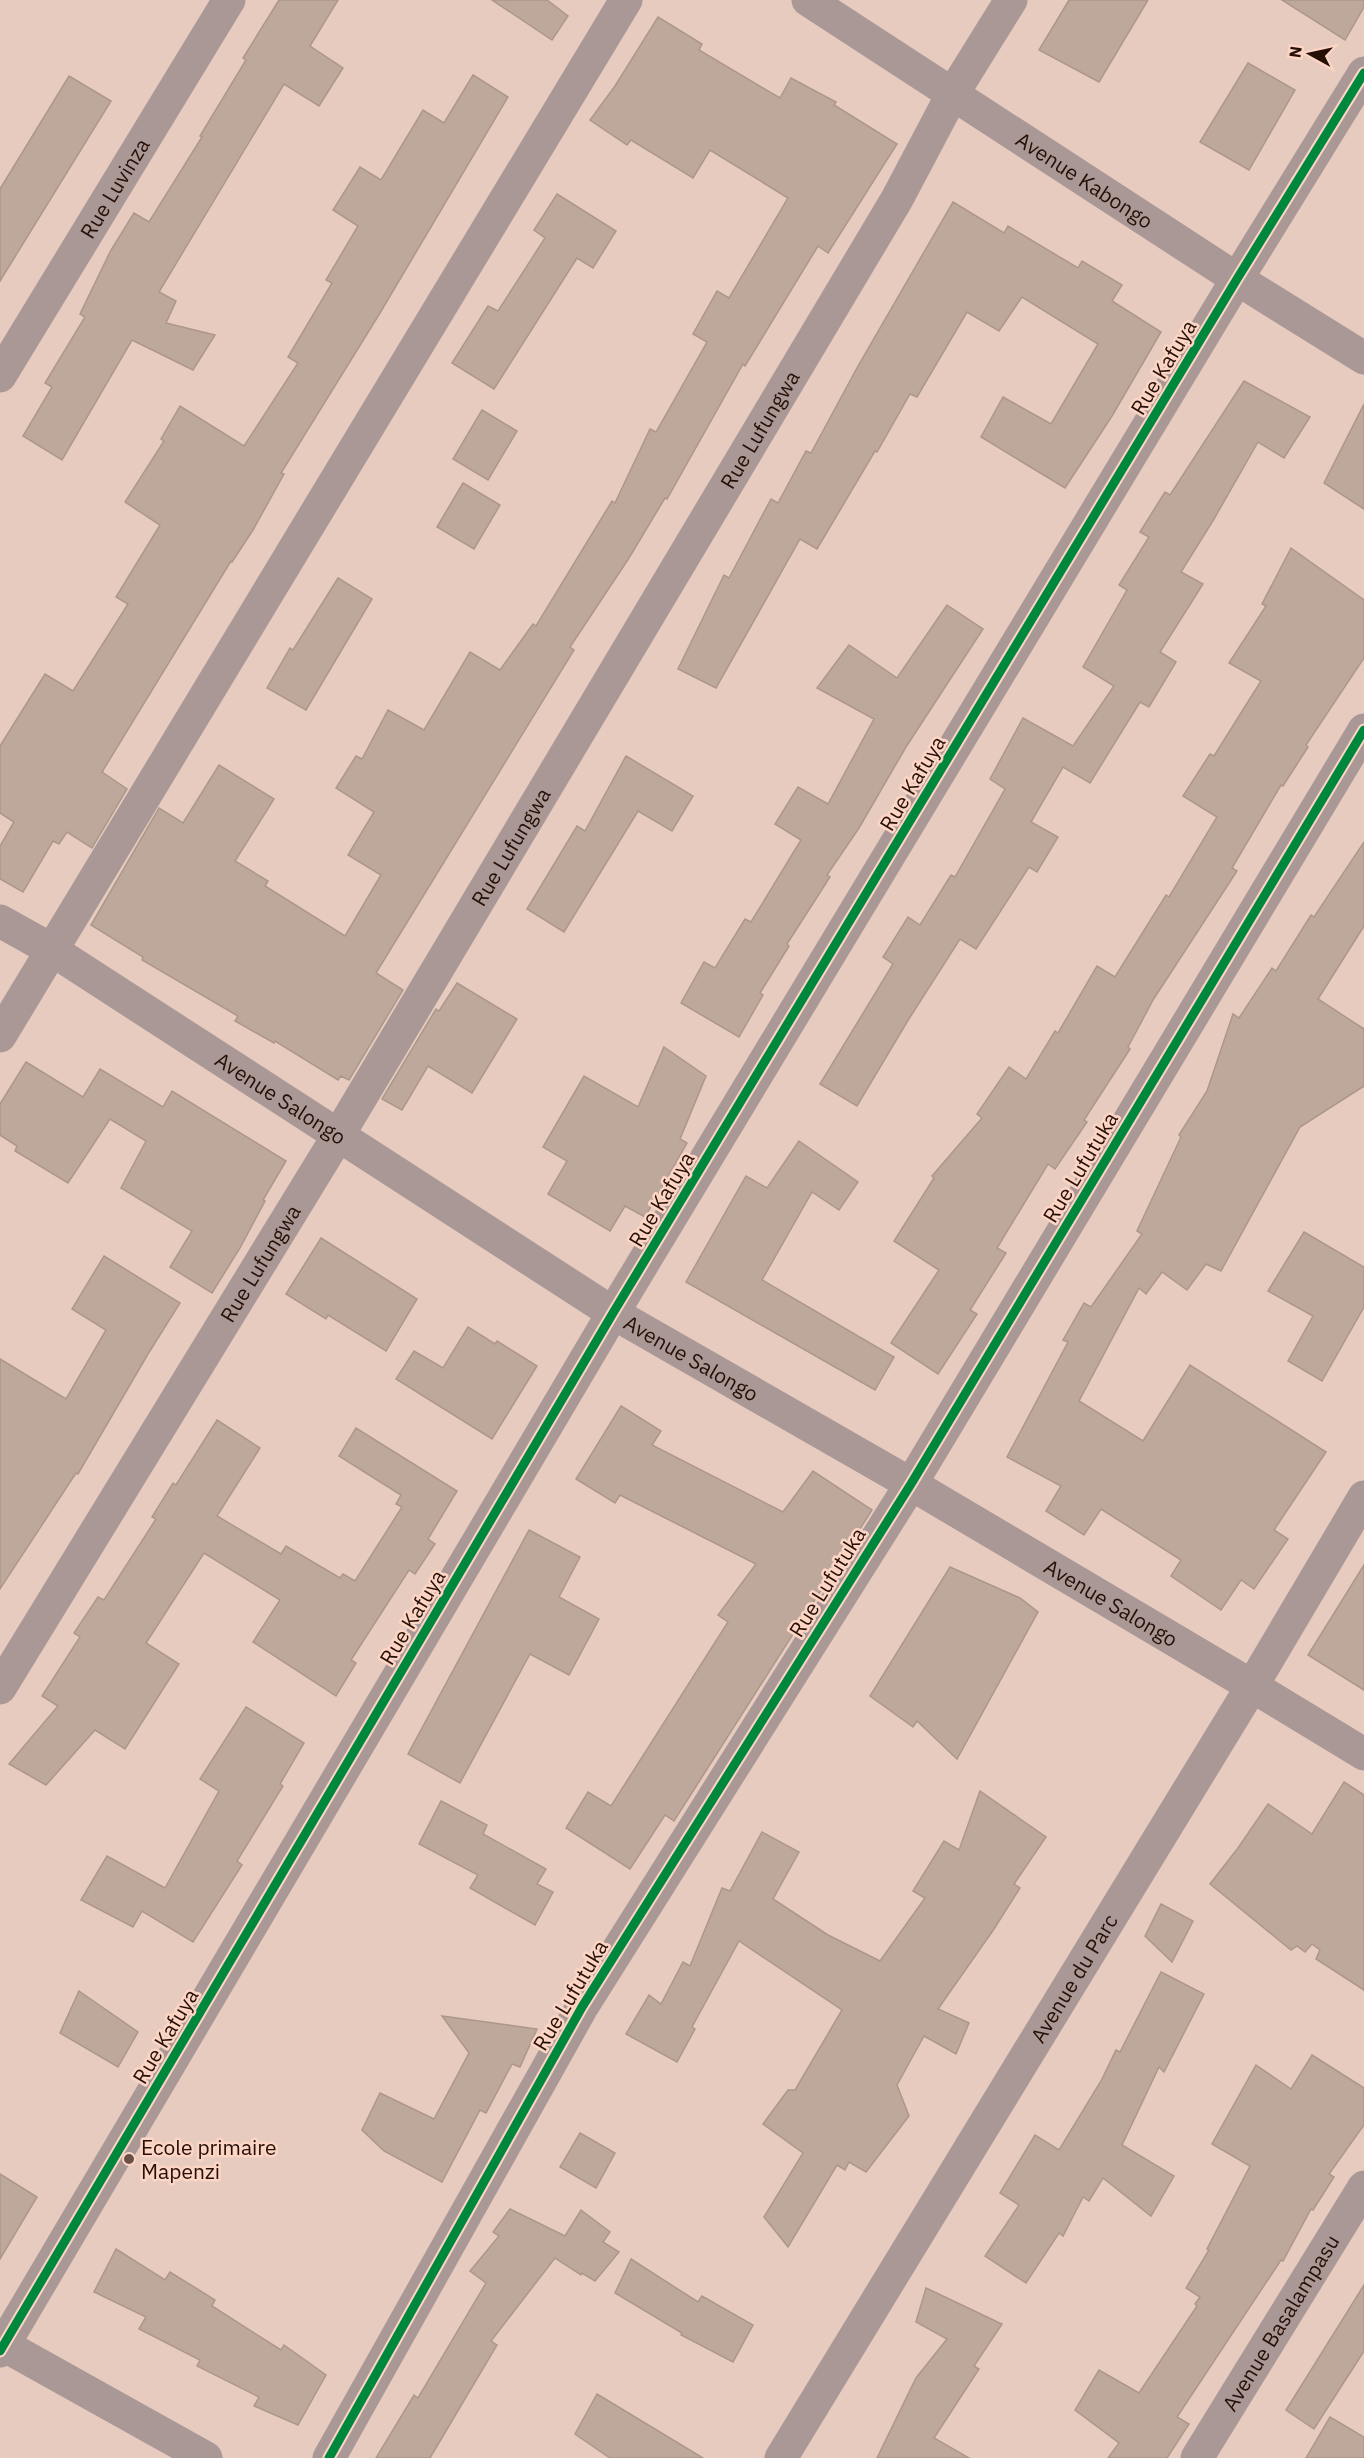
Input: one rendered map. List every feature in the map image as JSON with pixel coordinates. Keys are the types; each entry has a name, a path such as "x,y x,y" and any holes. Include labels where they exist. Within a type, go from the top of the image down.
{"street":[{"name":"Rue Luvinza","path":"0,376 229,0"},
{"path":"0,1036 626,0"},
{"name":"Avenue Kabongo","path":"808,0 1237,279 1364,358"},
{"name":"Rue Lufungwa","path":"0,1688 338,1136 897,199 952,95 1011,0"},
{"name":"Rue Kafuya","path":"1,2346 613,1313 1237,279 1364,73"},
{"name":"Rue Lufutuka","path":"329,2458 582,2007 910,1484 1364,730"},
{"name":"Avenue Salongo","path":"0,921 52,950 613,1313 910,1484 1364,1754"},
{"name":"Avenue du Parc","path":"781,2458 1252,1686 1364,1497"},
{"name":"Avenue Basalampasu","path":"1197,2458 1364,2187"},
{"path":"1,2346 206,2458"}],"building":[{"path":"279,0 338,0 310,46 343,68 319,106 284,84 159,292 176,301 166,323 215,335 193,370 132,340 62,460 23,436 52,387 45,383 85,317 80,314 111,250 134,213 149,222 202,137 200,136 246,60 243,58"},
{"path":"492,0 547,0 568,16 552,40"},
{"path":"1069,0 1148,0 1099,82 1039,50"},
{"path":"1282,0 1364,0 1364,7 1345,40"},
{"path":"658,17 702,44 699,50 780,98 791,78 836,102 834,105 897,144 828,253 818,246 745,366 743,364 667,499 665,498 629,558 570,647 574,650 376,973 403,990 349,1080 341,1076 338,1080 275,1041 274,1043 235,1021 238,1016 142,960 143,957 91,925 159,808 183,823 219,765 274,799 235,861 268,881 265,886 345,936 381,875 348,855 374,812 336,788 356,756 362,759 388,710 424,730 470,652 500,670 533,624 536,626 612,501 615,503 650,429 656,432 707,342 693,334 717,291 729,298 788,198 710,150 693,178 631,140 627,145 590,120 615,86"},
{"path":"1248,63 1295,90 1249,170 1200,142"},
{"path":"473,75 508,97 380,313 281,473 284,474 253,530 231,561 102,772 127,789 92,848 67,832 59,844 53,841 23,892 0,879 0,846 14,822 0,813 0,746 45,674 73,691 128,604 116,597 160,525 125,502 164,441 161,439 180,406 244,446 298,363 288,357 332,283 326,280 358,226 333,210 360,167 381,180 423,110 444,123"},
{"path":"69,76 111,101 0,281 0,189"},
{"path":"557,194 616,231 593,268 577,258 494,389 452,363 488,306 498,311 545,238 534,230"},
{"path":"953,202 1004,233 1008,226 1078,268 1082,261 1122,285 1112,301 1161,332 1112,416 1065,488 981,437 1003,397 1051,424 1098,344 1022,297 999,331 967,312 917,397 910,394 817,549 800,539 716,688 678,669 724,575 729,578 771,499 778,503 806,451 811,453 858,366"},
{"path":"1244,381 1310,417 1284,458 1258,442 1181,572 1203,584 1160,652 1176,662 1149,707 1140,702 1090,783 1063,767 1031,822 1058,837 1037,872 1029,867 976,949 960,939 857,1106 820,1084 893,964 883,957 908,917 920,925 951,875 955,877 1005,789 990,779 1023,718 1073,746 1114,686 1083,667 1127,590 1119,585 1149,537 1140,532 1165,492 1170,495"},
{"path":"1364,404 1364,509 1324,483"},
{"path":"482,410 517,431 488,480 453,459"},
{"path":"463,483 500,505 474,549 437,527"},
{"path":"1291,548 1364,600 1364,658 1306,745 1308,747 1283,786 1281,785 1232,868 1237,871 1153,1000 1128,1047 1130,1049 1084,1120 1087,1122 1055,1169 1048,1164 997,1248 1006,1253 970,1310 977,1314 938,1374 891,1343 939,1270 894,1241 934,1178 932,1176 982,1118 977,1114 1009,1067 1026,1079 1055,1031 1058,1033 1097,966 1115,977 1166,895 1169,897 1217,817 1183,796 1210,754 1214,756 1261,681 1229,663 1266,606 1262,604"},
{"path":"338,578 372,599 306,710 267,688 290,648 293,650"},
{"path":"947,605 983,629 906,747 859,828 827,875 830,877 787,944 789,946 760,993 763,995 739,1037 681,1003 704,962 715,968 745,919 751,922 801,840 775,824 798,787 828,804 874,719 817,688 849,645 897,678"},
{"path":"626,756 693,796 672,831 638,811 564,932 527,909 577,826 585,831"},
{"path":"1364,842 1364,926 1318,999 1364,1029 1364,1086 1300,1127 1221,1271 1206,1264 1187,1290 1162,1272 1146,1294 1139,1288 1079,1401 1143,1441 1190,1365 1326,1452 1274,1530 1288,1539 1254,1589 1241,1580 1221,1610 1171,1576 1181,1560 1101,1509 1084,1535 1046,1511 1061,1486 1007,1457 1068,1342 1063,1340 1084,1303 1091,1307 1142,1234 1137,1231 1181,1137 1179,1135 1207,1091 1233,1014 1239,1018 1272,968 1276,971 1311,915 1314,917"},
{"path":"457,983 517,1019 472,1093 428,1066 402,1110 382,1099 436,1009 439,1011"},
{"path":"664,1047 706,1076 680,1139 687,1143 645,1217 625,1206 610,1231 548,1194 567,1161 543,1147 584,1076 638,1107"},
{"path":"26,1062 83,1097 100,1069 163,1107 172,1091 286,1161 263,1200 265,1201 240,1248 212,1293 170,1267 192,1231 121,1188 146,1141 110,1119 68,1183 15,1151 17,1146 0,1135 0,1104"},
{"path":"799,1141 858,1182 839,1210 812,1192 762,1280 894,1357 875,1390 686,1282 746,1176 767,1188"},
{"path":"1304,1232 1364,1267 1364,1307 1322,1381 1288,1361 1313,1316 1268,1291"},
{"path":"321,1238 417,1299 386,1351 328,1315 326,1319 286,1294"},
{"path":"104,1256 180,1303 78,1474 76,1473 0,1589 0,1359 66,1399 106,1330 72,1309"},
{"path":"468,1327 495,1344 497,1341 537,1366 492,1439 396,1379 414,1351 443,1368"},
{"path":"621,1406 661,1431 652,1445 783,1512 813,1471 872,1510 674,1821 665,1815 630,1869 566,1828 588,1792 611,1806 728,1622 718,1615 756,1564 620,1495 615,1503 576,1479"},
{"path":"217,1420 260,1448 217,1516 281,1554 286,1546 340,1578 343,1574 355,1581 402,1507 396,1504 401,1495 339,1456 356,1428 457,1491 428,1539 435,1544 415,1574 409,1570 351,1660 356,1663 336,1696 253,1642 280,1600 204,1553 146,1643 179,1664 125,1749 95,1730 46,1785 9,1764 58,1706 42,1696 80,1637 74,1633 98,1597 104,1600 156,1519 152,1517 173,1483 176,1485"},
{"path":"529,1530 580,1557 559,1597 599,1619 569,1675 530,1654 460,1783 408,1754"},
{"path":"1364,1565 1364,1690 1308,1655"},
{"path":"950,1567 1020,1598 1038,1612 957,1759 917,1721 913,1727 870,1696"},
{"path":"246,1707 304,1743 280,1784 283,1786 237,1861 242,1865 193,1942 142,1911 133,1927 81,1900 107,1856 165,1888 219,1791 200,1779"},
{"path":"1344,1782 1364,1795 1364,1990 1316,1959 1320,1950 1312,1944 1305,1952 1297,1946 1291,1950 1210,1884 1268,1804 1312,1834"},
{"path":"980,1791 1046,1837 1014,1884 1020,1888 938,2009 969,2023 956,2054 924,2036 897,2085 909,2116 866,2172 849,2162 845,2170 837,2165 788,2247 764,2217 803,2153 763,2124 788,2090 795,2090 842,2010 739,1941 692,2027 695,2029 677,2062 626,2034 649,1995 661,2004 683,1962 690,1966 722,1888 730,1891 762,1832 799,1852 773,1899 828,1935 880,1961 925,1898 913,1891 944,1841 959,1850"},
{"path":"441,1801 487,1825 483,1834 546,1869 537,1884 553,1892 535,1925 470,1888 478,1875 419,1844"},
{"path":"1161,1904 1193,1921 1172,1962 1145,1936"},
{"path":"1161,1972 1204,1994 1164,2072 1159,2067 1122,2145 1174,2176 1151,2216 1103,2178 1089,2201 1083,2197 1063,2236 1059,2233 1026,2283 985,2256 1019,2205 1000,2193 1035,2135 1059,2150 1101,2081 1116,2050 1120,2052"},
{"path":"79,1991 138,2032 118,2067 60,2033"},
{"path":"442,2016 537,2029 520,2067 512,2064 486,2113 480,2110 442,2182 384,2151 362,2130 380,2093 434,2119 469,2053"},
{"path":"1312,2055 1364,2088 1364,2125 1329,2174 1334,2177 1313,2210 1311,2209 1283,2261 1281,2260 1177,2417 1189,2424 1167,2458 1108,2458 1119,2443 1075,2410 1099,2370 1139,2393 1197,2306 1195,2304 1200,2297 1186,2288 1209,2250 1207,2249 1250,2166 1212,2144 1256,2065 1291,2089"},
{"path":"580,2133 615,2153 596,2188 560,2167"},
{"path":"0,2174 37,2197 0,2259"},
{"path":"510,2209 565,2236 581,2210 610,2232 603,2242 619,2252 595,2281 555,2258 491,2341 497,2345 430,2458 376,2458 414,2395 418,2398 486,2283 470,2271 499,2236 493,2232"},
{"path":"116,2249 165,2280 170,2272 215,2300 212,2306 281,2350 284,2345 326,2375 298,2425 254,2406 259,2397 197,2366 200,2360 139,2329 146,2317 94,2292"},
{"path":"631,2259 698,2302 702,2296 753,2325 733,2362 681,2335 682,2333 615,2293"},
{"path":"1364,2285 1364,2351 1314,2429 1286,2410"},
{"path":"926,2288 1002,2324 974,2366 979,2369 934,2438 969,2458 877,2458 916,2378 947,2339 916,2322"},
{"path":"597,2394 703,2458 610,2458 575,2434"},
{"path":"1330,2417 1364,2437 1364,2458 1306,2458"}],"cycle path":[{"path":"0,2351 613,1313 1237,279 1364,73"},
{"path":"329,2458 582,2007 911,1484 1364,730"}],"place":[{"name":"Ecole primaire Mapenzi","path":"129,2159"}]}
